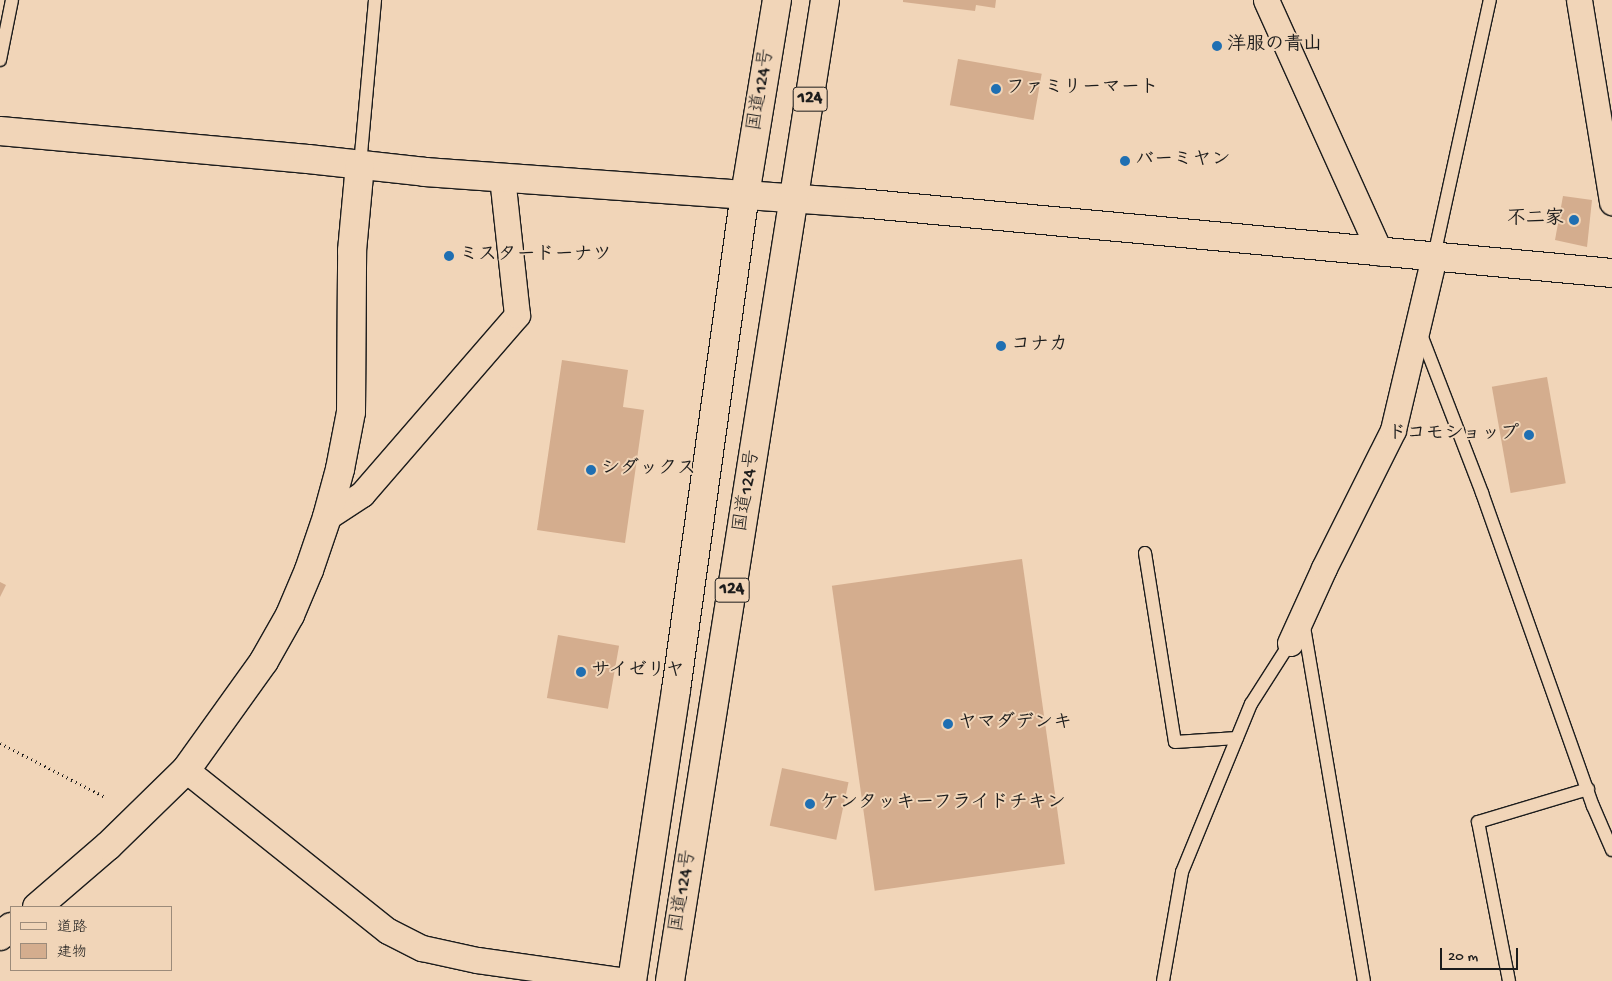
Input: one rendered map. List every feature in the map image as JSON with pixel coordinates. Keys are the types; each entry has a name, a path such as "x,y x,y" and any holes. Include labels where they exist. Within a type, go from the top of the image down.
{"main road":[{"name":"国道124号","path":"632,981 676,690 745,195 776,0"},
{"name":"国道124号","path":"670,981 825,0"},
{"path":"0,131 360,165 794,199 1612,273"},
{"path":"37,906 108,846 186,770 229,713 290,615 309,570 326,518 340,469 351,412 352,251 360,165"},
{"path":"0,936 10,928"}],"street":[{"path":"1266,0 1380,252"},
{"path":"1579,0 1612,202"},
{"path":"326,518 362,494 517,315 502,177"},
{"path":"1290,643 1393,430 1434,256"},
{"path":"186,770 388,931 422,948 477,960 626,981"}],"lane":[{"path":"0,60 12,0"},
{"path":"360,165 375,0"},
{"path":"1434,256 1490,0"},
{"path":"1418,325 1482,493 1588,789 1612,850"},
{"path":"1145,553 1175,742 1237,738"},
{"path":"1302,615 1364,981"},
{"path":"1162,981 1182,872 1251,704 1290,643"},
{"path":"1510,981 1478,822 1588,789"}],"path":[{"path":"0,743 105,797"}],"building":[{"path":"903,0 996,0 995,8 976,5 975,11 903,2"},
{"name":"ファミリーマート","path":"958,59 1042,74 1034,120 950,105"},
{"name":"不二家","path":"1563,196 1592,200 1587,247 1555,240"},
{"name":"シダックス","path":"562,360 628,370 623,407 644,410 625,543 537,530"},
{"name":"ドコモショップ","path":"1547,377 1566,483 1511,493 1492,387"},
{"name":"ヤマダデンキ","path":"1022,559 1065,864 875,891 832,586"},
{"path":"0,582 6,585 0,597"},
{"path":"558,635 619,646 608,709 547,698"},
{"name":"ケンタッキーフライドチキン","path":"782,768 849,782 836,840 770,826"}],"place":[{"name":"洋服の青山","path":"1217,46"},
{"name":"ファミリーマート","path":"996,89"},
{"name":"バーミヤン","path":"1125,161"},
{"name":"不二家","path":"1574,220"},
{"name":"ミスタードーナツ","path":"449,256"},
{"name":"コナカ","path":"1001,346"},
{"name":"ドコモショップ","path":"1529,435"},
{"name":"シダックス","path":"591,470"},
{"name":"サイゼリヤ","path":"581,672"},
{"name":"ヤマダデンキ","path":"948,724"},
{"name":"ケンタッキーフライドチキン","path":"810,804"}]}
